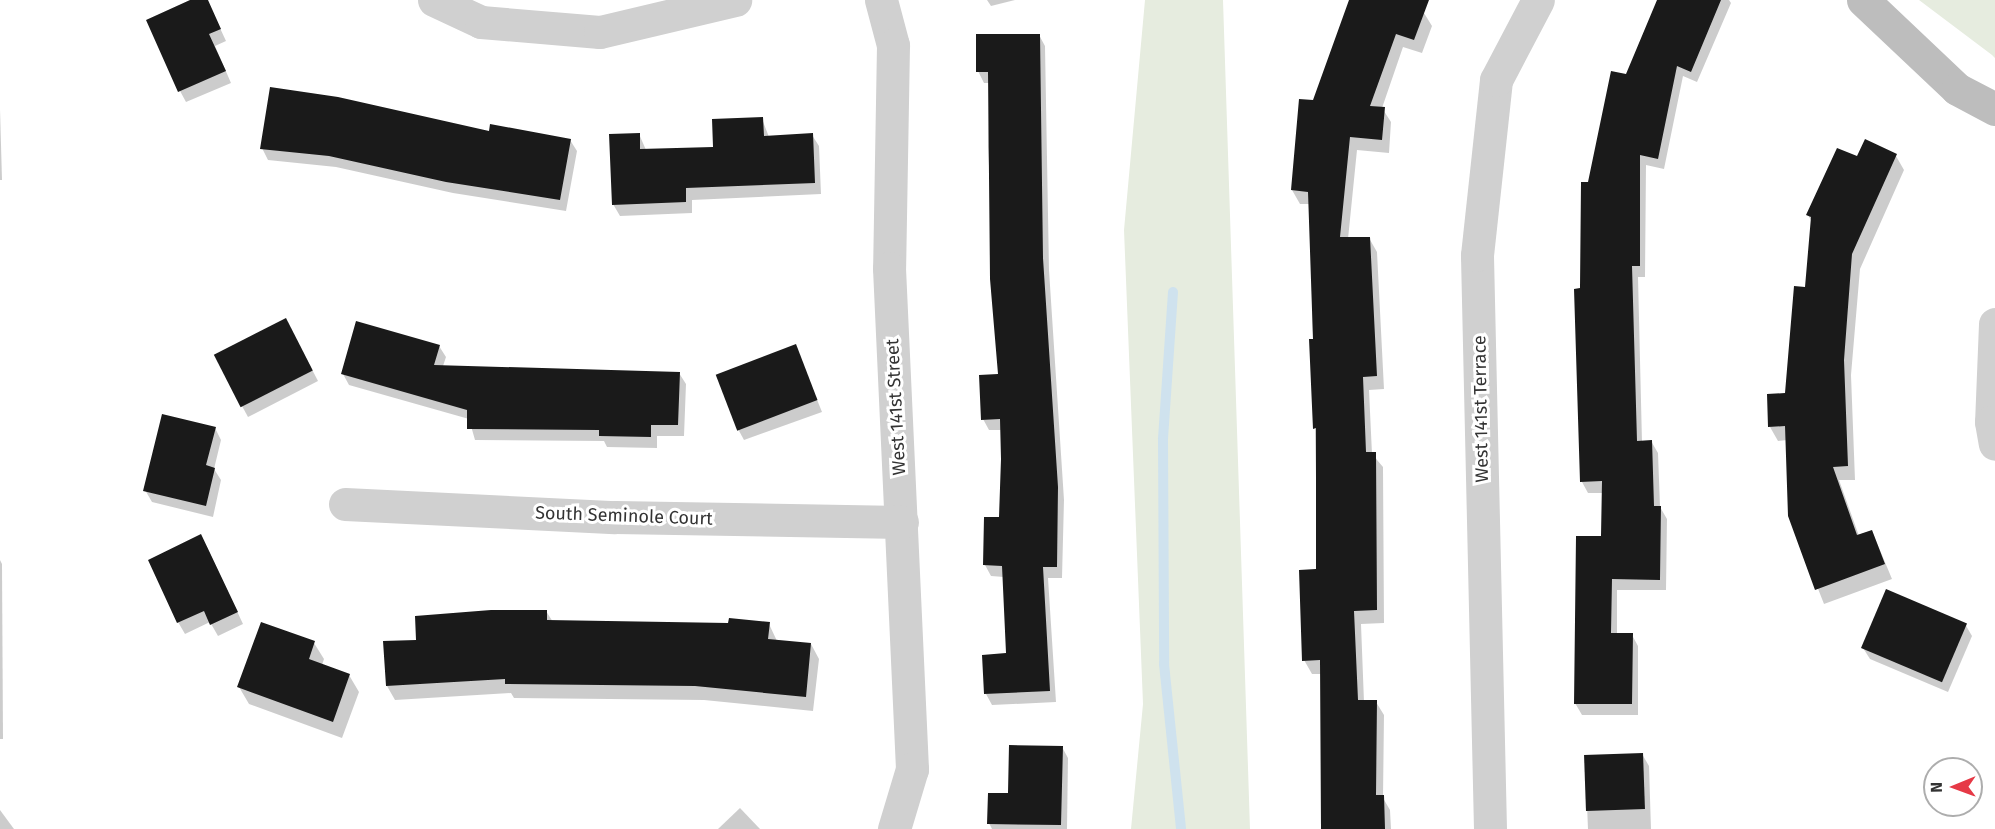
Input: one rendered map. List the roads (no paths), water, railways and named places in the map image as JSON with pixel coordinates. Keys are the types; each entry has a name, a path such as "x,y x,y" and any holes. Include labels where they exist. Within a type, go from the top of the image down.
{"street":[{"path":"434,0 481,22 600,32 735,0"},
{"name":"West 141st Street","path":"881,0 893,45 889,268 912,769 896,821"},
{"name":"West 141st Terrace","path":"1490,829 1477,255 1496,80 1538,0"},
{"path":"1863,0 1957,89 1995,110"},
{"path":"1995,324 1991,422 1995,444"},
{"name":"South Seminole Court","path":"345,504 615,517 902,522"}],"waterway":[{"path":"1173,292 1163,440 1164,664 1181,829"}]}
